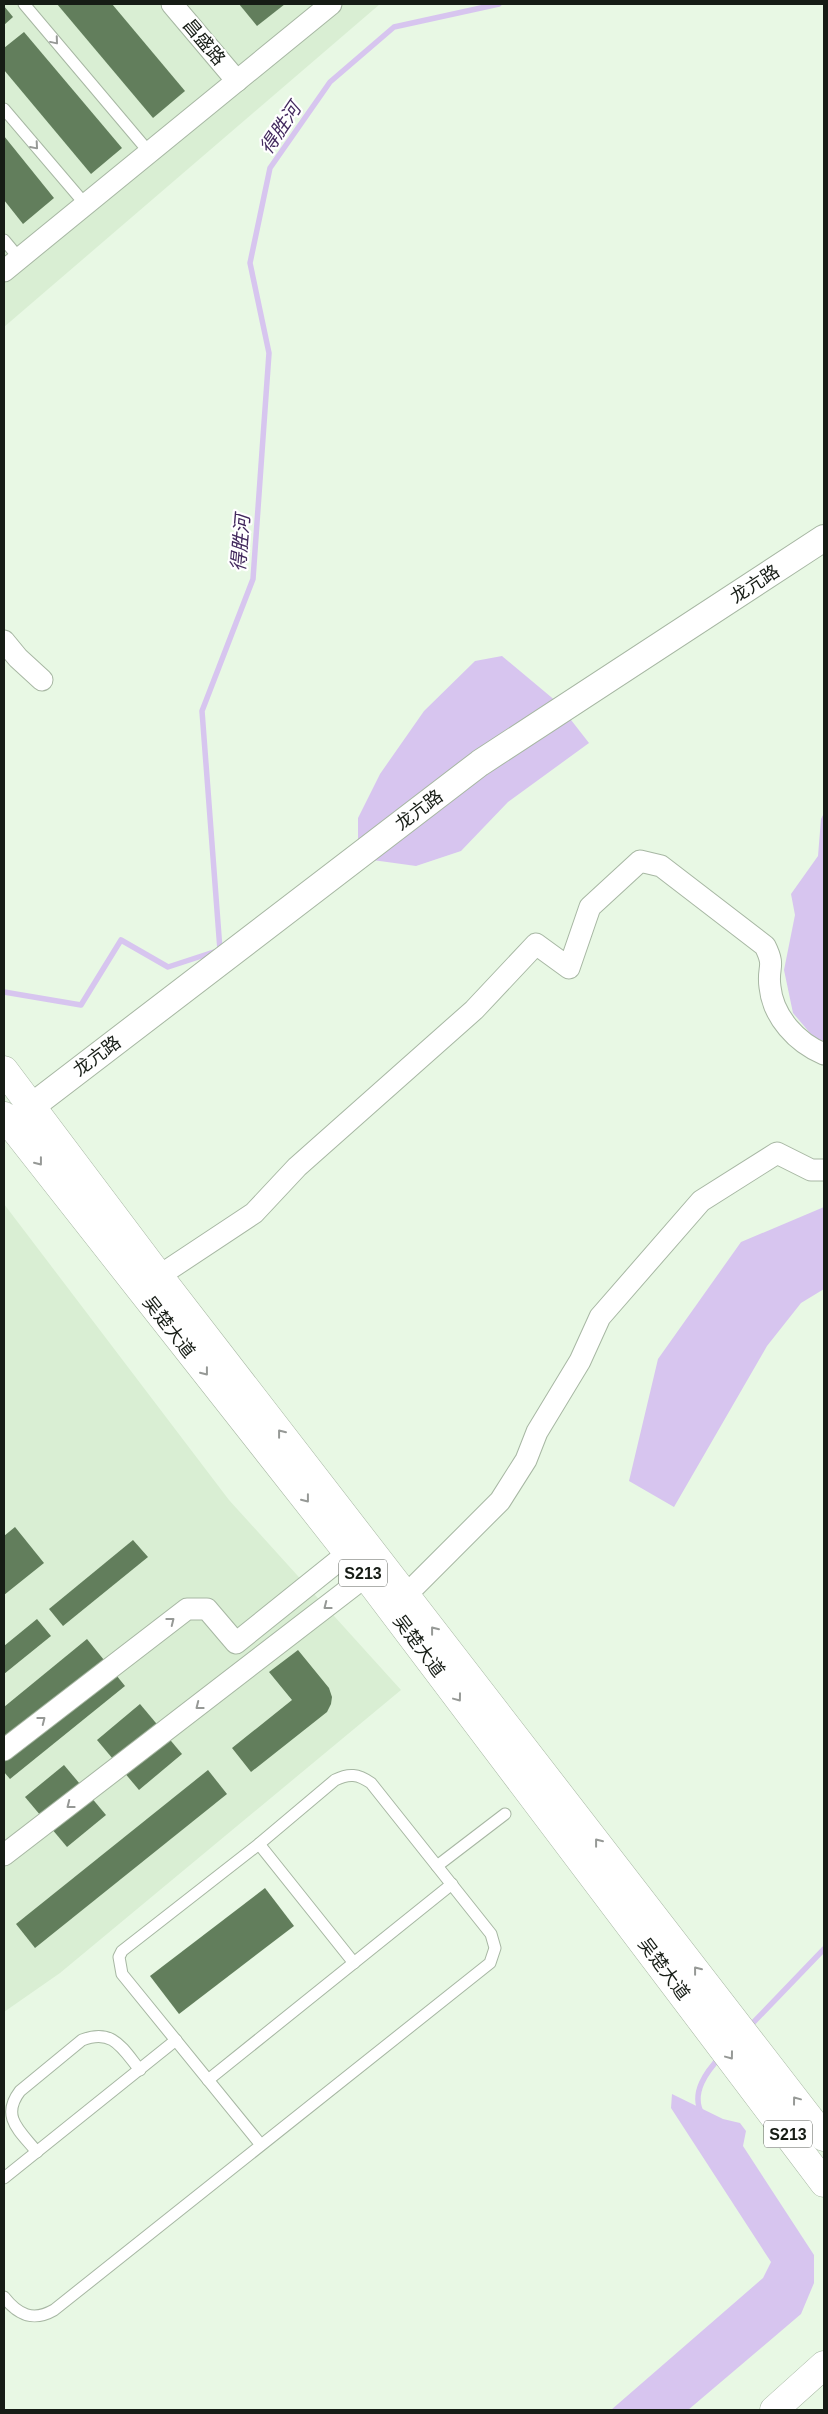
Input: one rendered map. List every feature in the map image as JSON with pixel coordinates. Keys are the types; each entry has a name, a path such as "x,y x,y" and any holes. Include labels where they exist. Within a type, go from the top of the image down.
{"main road":[{"name":"吴楚大道","path":"4,1070 159,1276 407,1594 718,2019 751,2085 824,2183"},
{"name":"吴楚大道","path":"6,1123 718,2019 769,2063 824,2137"},
{"path":"774,2410 824,2365"}],"street":[{"name":"昌盛路","path":"172,4 237,81"},
{"path":"12,265 237,81 325,6"},
{"name":"龙亢路","path":"6,1123 31,1107 480,764 824,538"},
{"path":"4,641 18,658 42,680"},
{"path":"159,1276 254,1213 297,1167 474,1010 536,944 569,968 590,907 640,861 661,866 765,946 772,962 770,984 772,1000 779,1016 809,1048 824,1054"},
{"path":"407,1594 500,1501 526,1460 537,1432 580,1361 600,1317 701,1201 777,1153 811,1170 824,1170"},
{"path":"4,1750 187,1609 207,1609 236,1643 348,1553"},
{"path":"4,1856 366,1576"}],"lane":[{"path":"24,4 150,152"},
{"path":"4,109 85,204"},
{"path":"4,240 12,265"},
{"path":"4,2297 13,2309 22,2314 33,2316 45,2315 54,2310 490,1963 495,1948 491,1934 371,1783 357,1775 343,1776 335,1780 259,1844 122,1951 119,1957 122,1974 261,2145"},
{"path":"437,1866 505,1814"},
{"path":"259,1844 354,1963"},
{"path":"208,2080 452,1884"},
{"path":"37,2152 15,2125 11,2117 13,2099 20,2090 82,2040 93,2036 111,2038 121,2046 140,2070"},
{"path":"4,2178 176,2040"}],"shaded area":[{"path":"4,4 380,4 4,327"},
{"path":"502,656 557,702 589,743 508,802 461,851 416,866 358,858 358,818 380,774 424,711 475,661"},
{"path":"824,813 824,1041 816,1040 793,1013 784,970 795,915 791,894 818,856 821,819"},
{"path":"4,1204 229,1500 401,1690 60,1973 4,2012"},
{"path":"824,1207 824,1289 801,1303 767,1346 674,1507 629,1481 658,1359 741,1242"},
{"path":"672,2094 723,2119 740,2123 746,2131 743,2146 814,2255 814,2283 801,2314 688,2410 611,2410 763,2278 771,2262 671,2108"}],"building":[{"path":"57,4 112,4 185,91 153,118"},
{"path":"239,4 285,4 257,26"},
{"path":"4,6 13,17 4,25"},
{"path":"24,32 122,148 91,174 4,70 4,48"},
{"path":"4,136 54,198 23,224 4,200"},
{"path":"15,1527 44,1563 4,1595 4,1536"},
{"path":"133,1540 148,1557 63,1626 49,1609"},
{"path":"37,1619 51,1636 4,1674 4,1646"},
{"path":"87,1639 125,1686 10,1779 4,1772 4,1707"},
{"path":"298,1650 329,1688 332,1697 331,1704 327,1712 251,1772 232,1748 292,1700 269,1672"},
{"path":"140,1704 182,1754 139,1790 97,1740"},
{"path":"64,1765 106,1815 67,1847 25,1797"},
{"path":"208,1770 227,1794 35,1948 16,1924"},
{"path":"265,1888 294,1926 179,2014 150,1976"}],"waterway":[{"name":"得胜河","path":"4,992 81,1005 121,940 168,967 220,950 202,711 253,579 269,353 250,263 270,168 330,82 394,27 499,4"},
{"path":"748,2028 824,1949"},
{"path":"702,2114 699,2106 699,2090 710,2068 721,2056"}]}
